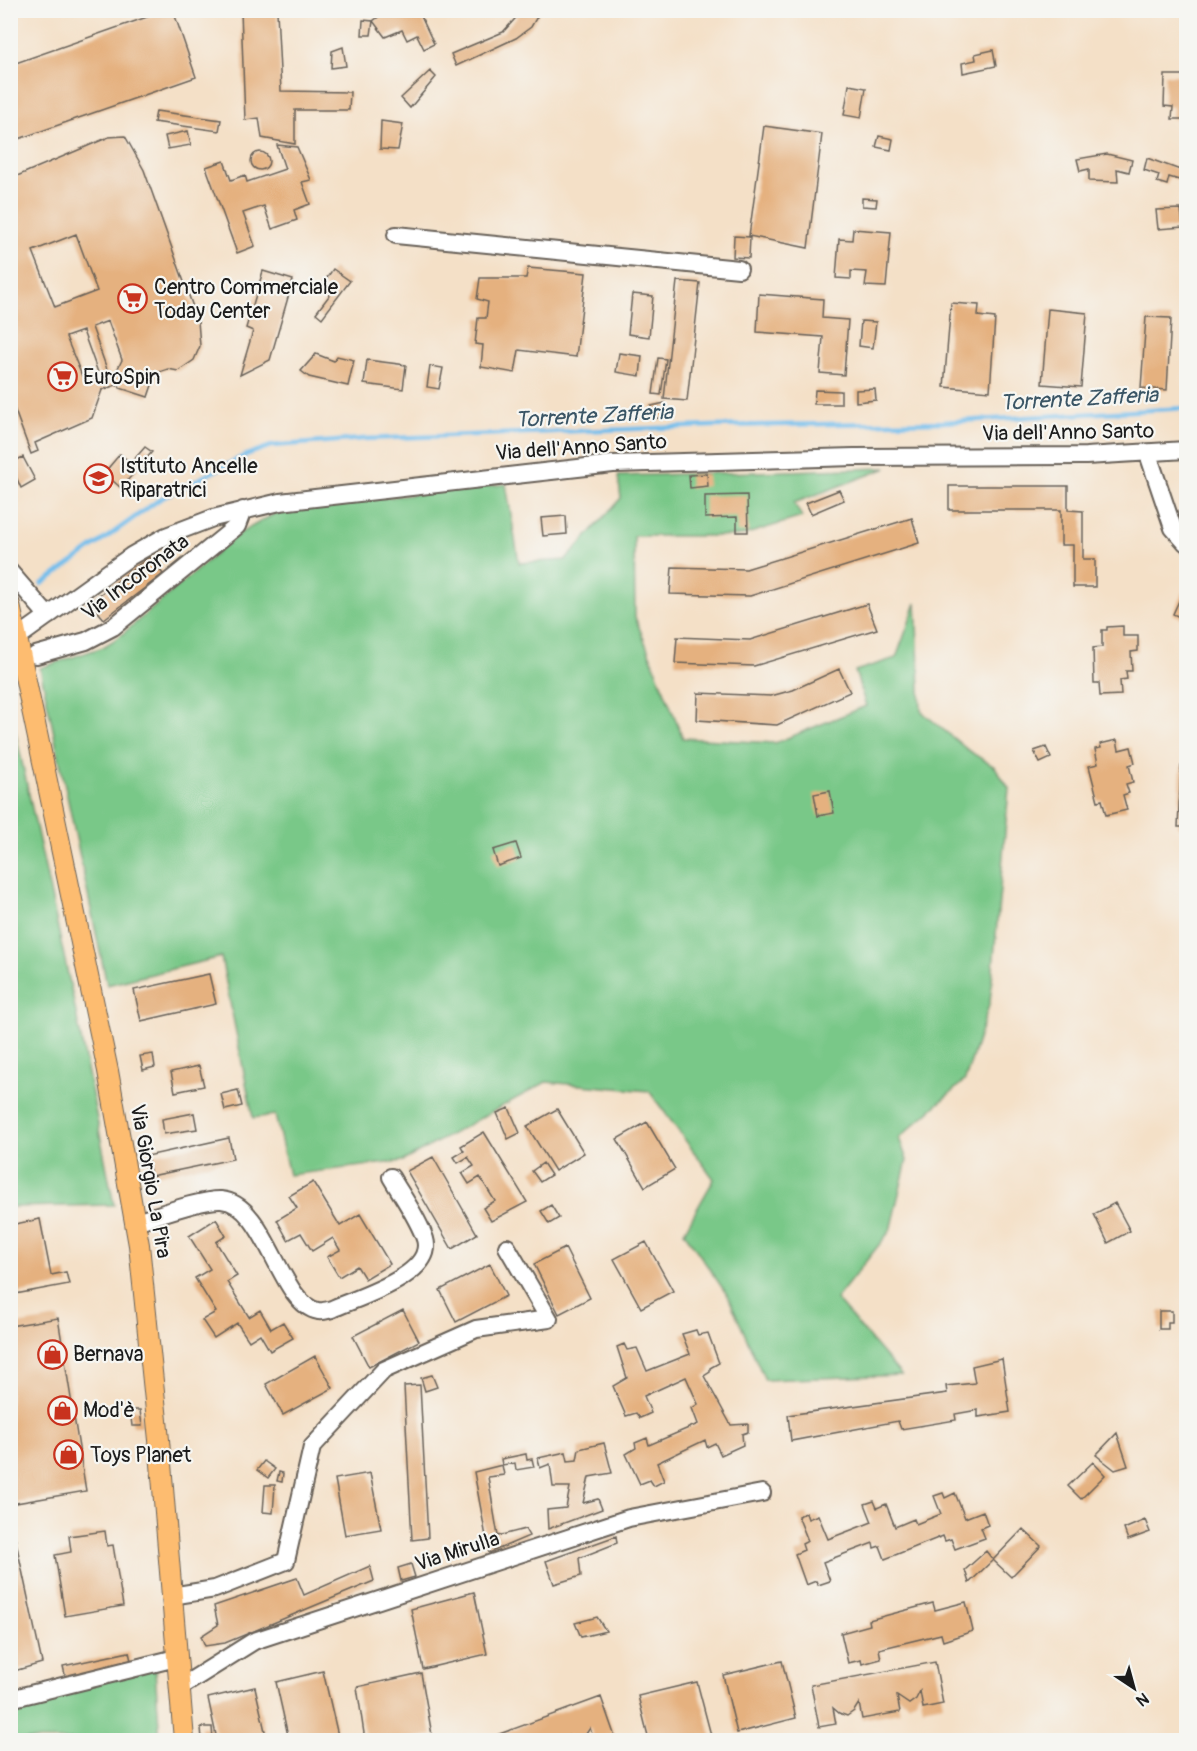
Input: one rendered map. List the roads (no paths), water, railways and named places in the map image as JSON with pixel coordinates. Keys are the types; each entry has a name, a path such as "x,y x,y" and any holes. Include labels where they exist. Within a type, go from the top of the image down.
{"main road":[{"name":"Via Giorgio La Pira","path":"10,605 108,1071 136,1222 158,1429 184,1740"}],"street":[{"path":"396,236 739,268"},
{"name":"Via dell'Anno Santo","path":"17,638 150,544 197,522 291,501 613,464 854,457 1148,454 1186,450"},
{"path":"1148,454 1173,528 1186,543"},
{"name":"Via Incoronata","path":"36,655 86,641 113,627 237,526 243,510"},
{"path":"10,572 48,616"},
{"path":"136,1222 207,1202 221,1200 234,1204 248,1213 293,1290 306,1306 318,1312 332,1309 406,1276 423,1258 425,1240 391,1177"},
{"path":"171,1596 215,1589 286,1562 312,1447 384,1370 476,1329 549,1319 507,1247"},
{"name":"Via Mirulla","path":"179,1688 254,1641 629,1518 762,1493"},
{"path":"10,1699 176,1658"}],"waterway":[{"name":"Torrente Zafferia","path":"42,584 160,499 246,455 271,446 363,439 712,426 942,422 1186,408"}],"place":[{"name":"Centro Commerciale Today Center","path":"133,299"},
{"name":"EuroSpin","path":"62,377"},
{"name":"Istituto Ancelle Riparatrici","path":"99,478"},
{"name":"Bernava","path":"52,1354"},
{"name":"Mod'è","path":"62,1410"},
{"name":"Toys Planet","path":"69,1455"}]}
